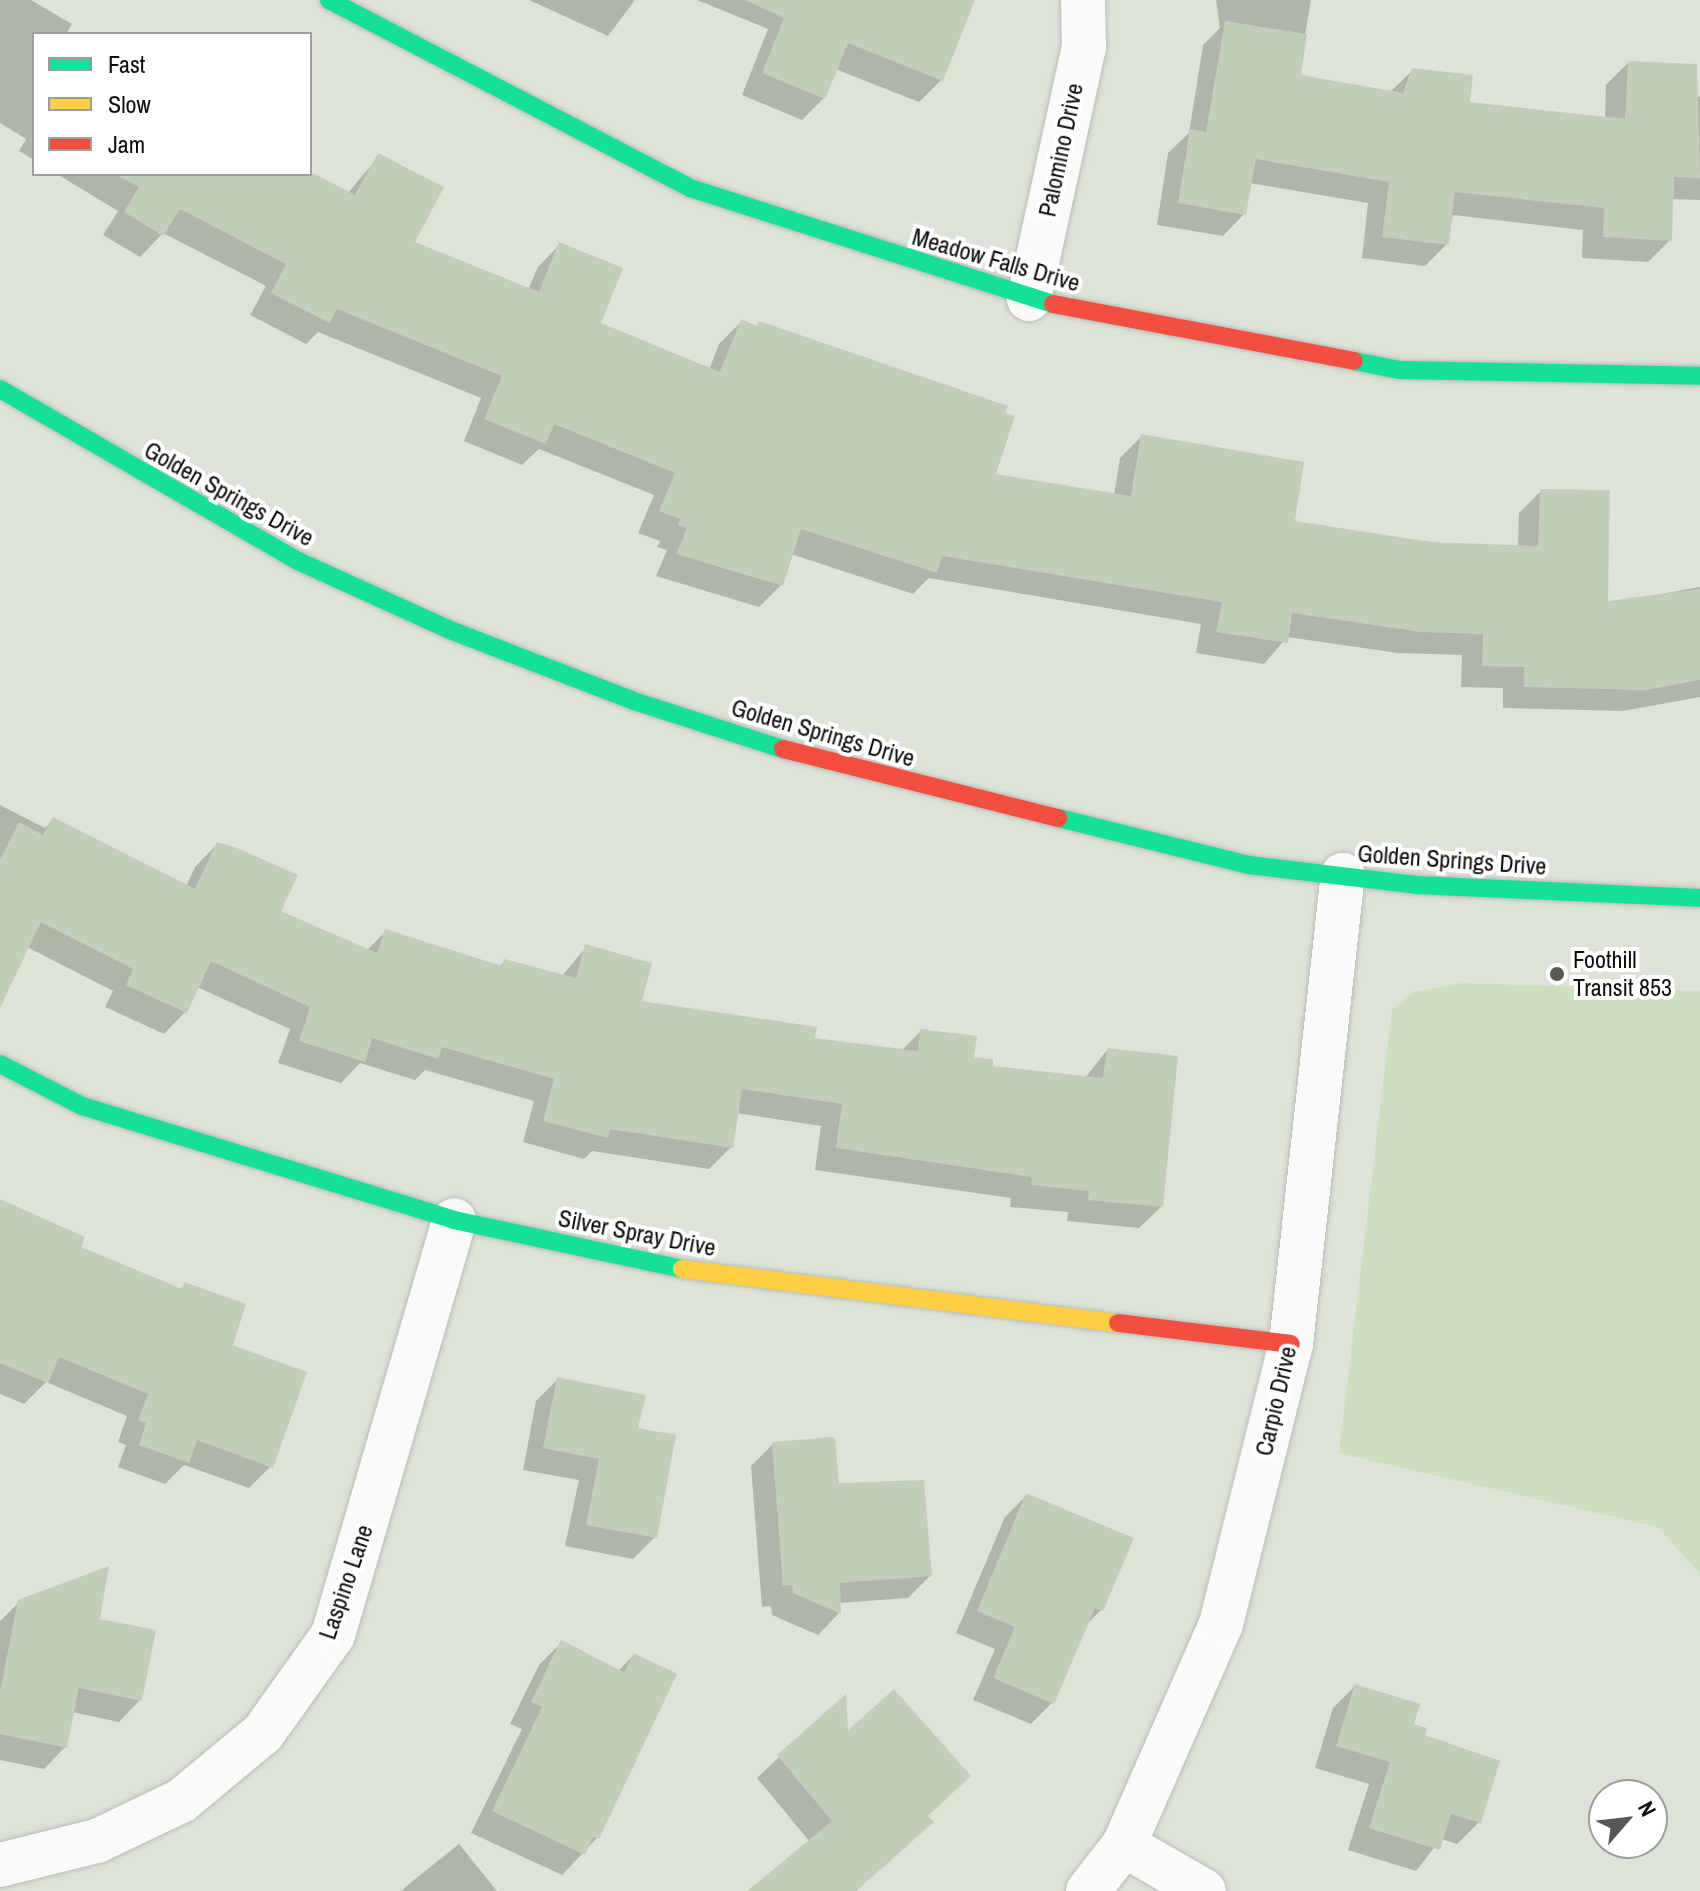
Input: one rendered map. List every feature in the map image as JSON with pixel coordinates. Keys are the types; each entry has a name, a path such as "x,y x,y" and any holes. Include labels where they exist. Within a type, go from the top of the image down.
{"street":[{"name":"Meadow Falls Drive","path":"329,0 690,188 1029,299 1400,370 1700,376"},
{"name":"Palomino Drive","path":"1029,299 1084,47 1083,0"},
{"name":"Golden Springs Drive","path":"0,389 298,561 450,630 634,701 811,758 1249,865 1416,885 1700,898"},
{"name":"Carpio Drive","path":"1088,1891 1124,1845 1221,1624 1291,1344 1343,875"},
{"name":"Silver Spray Drive","path":"0,1064 82,1106 454,1220 680,1269 1291,1344"},
{"name":"Laspino Lane","path":"0,1865 97,1841 181,1801 263,1733 333,1635 454,1220"},
{"path":"1124,1845 1204,1891"}],"green space":[{"path":"1461,983 1700,991 1700,1574 1658,1527 1339,1453 1392,1009 1415,992"}],"building":[{"path":"745,0 975,0 943,81 848,43 825,99 762,73 784,18"},
{"path":"1225,21 1307,34 1301,75 1403,93 1412,68 1473,75 1470,102 1625,119 1628,61 1697,64 1700,178 1674,177 1672,241 1603,237 1604,208 1455,192 1449,245 1382,237 1389,182 1256,159 1246,215 1178,203 1190,129 1206,132"},
{"path":"378,153 444,187 415,242 539,292 559,242 623,268 601,323 720,372 741,319 757,326 759,321 1008,406 1005,413 1015,416 996,474 1131,496 1141,434 1304,462 1295,521 1431,542 1538,546 1540,489 1610,490 1608,601 1700,589 1700,680 1646,690 1524,687 1524,667 1482,666 1483,634 1421,632 1292,613 1288,643 1216,632 1222,602 942,556 937,573 801,529 783,586 676,554 687,528 678,525 680,519 659,511 675,473 554,424 546,444 484,419 502,376 337,309 330,323 271,293 286,264 180,209 163,236 124,212 139,187 118,176 315,174 355,195"},
{"path":"53,817 195,889 217,842 237,848 298,875 281,911 377,953 385,929 502,966 504,959 576,978 585,944 652,963 642,1001 817,1027 815,1038 918,1051 920,1029 977,1036 974,1057 993,1059 993,1066 1103,1078 1107,1048 1178,1056 1163,1207 1088,1200 1089,1191 1031,1185 1032,1177 836,1148 842,1104 742,1089 733,1148 610,1129 608,1138 543,1121 554,1079 442,1047 438,1059 372,1038 365,1062 299,1041 310,1007 211,961 187,1013 126,985 133,969 41,922 0,1008 0,860 19,822 43,835"},
{"path":"0,1199 85,1237 81,1247 182,1289 184,1282 246,1304 233,1345 307,1372 273,1468 197,1440 189,1463 139,1445 146,1423 138,1420 148,1394 59,1357 48,1383 0,1363"},
{"path":"557,1377 646,1395 638,1428 676,1435 657,1538 586,1525 599,1459 543,1448"},
{"path":"835,1437 839,1483 924,1480 932,1576 840,1583 841,1614 793,1593 792,1585 783,1586 772,1442"},
{"path":"1026,1493 1134,1538 1103,1611 1095,1608 1054,1704 993,1678 1015,1627 977,1611"},
{"path":"109,1566 100,1619 156,1630 142,1701 79,1688 67,1748 0,1734 0,1692 18,1600"},
{"path":"561,1640 624,1672 634,1653 677,1674 599,1839 593,1837 585,1855 492,1811 542,1707 531,1702"},
{"path":"1355,1684 1420,1704 1414,1724 1427,1728 1425,1735 1500,1761 1481,1823 1451,1814 1440,1850 1369,1828 1390,1762 1336,1746"},
{"path":"894,1689 971,1776 928,1816 934,1822 856,1891 747,1891 832,1821 777,1755 846,1694 848,1730"}],"traffic: fast":[{"path":"329,0 690,188 1053,304"},
{"path":"1354,361 1400,370 1700,376"},
{"path":"0,389 298,561 450,630 634,701 783,749"},
{"path":"1058,818 1249,865 1416,885 1700,898"},
{"path":"0,1064 82,1106 454,1220 682,1269"}],"traffic: slow":[{"path":"682,1269 1118,1323"}],"traffic: jam":[{"path":"1053,304 1354,361"},
{"path":"783,749 1058,818"},
{"path":"1118,1323 1291,1344"}],"place":[{"name":"Foothill Transit 853","path":"1557,974"}]}
